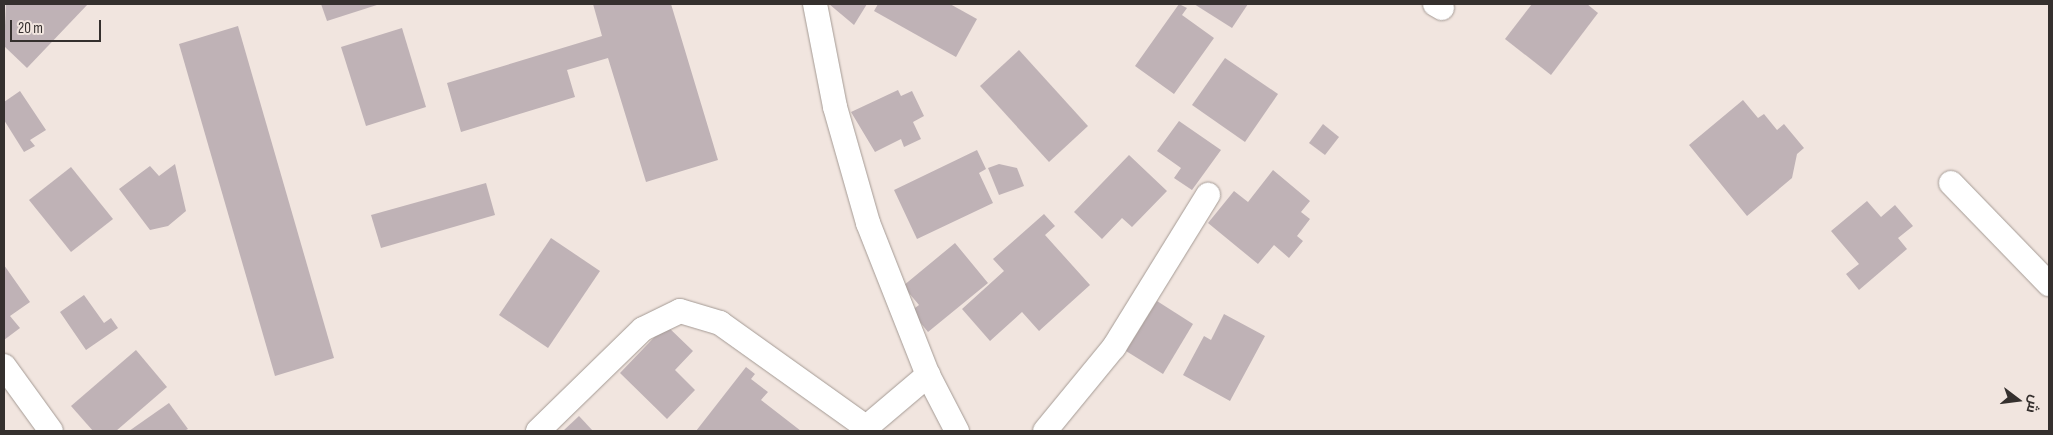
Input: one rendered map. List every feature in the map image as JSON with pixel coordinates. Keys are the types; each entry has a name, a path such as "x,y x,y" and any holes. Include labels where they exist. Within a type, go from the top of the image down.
{"street":[{"path":"815,4 835,107 868,223 928,374 956,431"},
{"path":"1951,182 2049,284"},
{"path":"1045,431 1114,347 1208,195"},
{"path":"538,431 643,329 669,312 680,311 720,323 864,429 928,374"},
{"path":"4,366 39,426"}],"building":[{"path":"6,4 88,4 27,68 4,46"},
{"path":"321,4 380,4 327,21"},
{"path":"593,4 671,4 718,160 646,182 608,58 567,70 575,97 461,132 447,83 602,36"},
{"path":"829,4 867,4 854,25"},
{"path":"878,4 950,4 977,19 956,57 874,11"},
{"path":"1179,4 1187,8 1182,15 1214,38 1174,94 1135,66"},
{"path":"1194,4 1248,4 1232,28"},
{"path":"1532,4 1587,4 1598,13 1551,75 1505,39"},
{"path":"238,26 334,358 275,376 179,44"},
{"path":"402,28 426,107 366,126 341,47"},
{"path":"1019,50 1088,126 1049,162 980,86"},
{"path":"1225,58 1278,94 1245,142 1192,105"},
{"path":"898,90 901,96 912,91 924,116 913,122 921,139 904,147 901,139 875,152 851,112"},
{"path":"20,91 46,130 30,140 35,146 24,152 4,120 4,102"},
{"path":"1743,100 1758,118 1764,114 1777,130 1784,124 1804,148 1797,154 1792,178 1747,216 1689,145"},
{"path":"1179,121 1221,150 1192,190 1174,178 1181,168 1157,151"},
{"path":"1323,124 1339,137 1325,155 1309,143"},
{"path":"977,150 986,169 979,173 993,203 917,239 894,190"},
{"path":"1129,155 1167,191 1132,227 1122,218 1102,239 1074,212"},
{"path":"175,164 186,211 168,226 150,230 119,189 150,166 159,176"},
{"path":"999,164 1017,168 1024,186 999,195 988,168"},
{"path":"71,167 113,219 71,252 29,200"},
{"path":"1273,170 1310,201 1301,212 1310,219 1297,236 1303,241 1289,258 1274,245 1258,264 1208,223 1234,191 1248,202"},
{"path":"486,183 495,215 381,248 371,215"},
{"path":"1867,201 1881,217 1895,205 1913,226 1898,238 1907,249 1859,290 1846,274 1859,264 1831,231"},
{"path":"1044,214 1055,226 1045,235 1090,285 1039,331 1022,312 990,341 962,309 1004,271 993,259"},
{"path":"551,238 600,271 548,348 499,315"},
{"path":"955,243 988,283 928,332 911,311 919,305 903,286"},
{"path":"4,265 30,302 10,316 20,328 4,340"},
{"path":"84,295 104,323 111,318 118,328 86,350 60,312"},
{"path":"1157,301 1193,324 1163,374 1126,351"},
{"path":"1224,314 1265,336 1230,401 1183,375 1204,336 1211,340"},
{"path":"666,325 693,351 675,370 695,390 667,419 620,373"},
{"path":"136,350 167,387 116,431 93,431 71,406"},
{"path":"746,367 755,374 751,379 768,392 761,400 801,431 696,431"},
{"path":"169,403 188,429 184,431 129,431"},
{"path":"579,416 593,431 563,431"}]}
